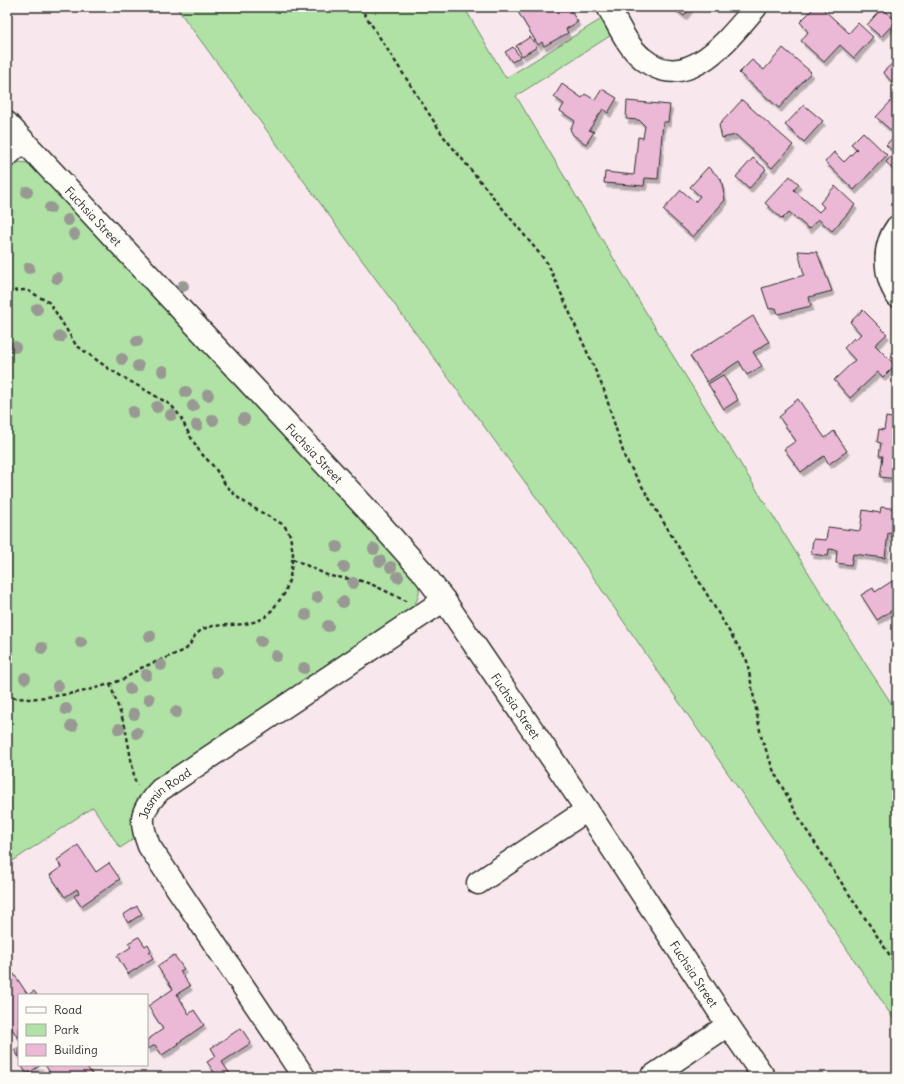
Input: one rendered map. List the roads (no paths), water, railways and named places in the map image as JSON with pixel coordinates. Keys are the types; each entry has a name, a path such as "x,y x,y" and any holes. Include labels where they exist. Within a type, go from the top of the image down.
{"street":[{"path":"608,7 631,46 641,58 656,68 670,71 688,68 704,60 721,47 756,7"},
{"name":"Fuchsia Street","path":"7,124 360,501 422,571 436,605 586,810 764,1077"},
{"path":"7,156 23,141"},
{"path":"897,227 892,234 887,247 888,279 897,296"},
{"name":"Jasmin Road","path":"304,1077 149,846 142,821 145,810 160,790 436,605"},
{"path":"478,883 586,810"},
{"path":"651,1077 728,1025"}]}
